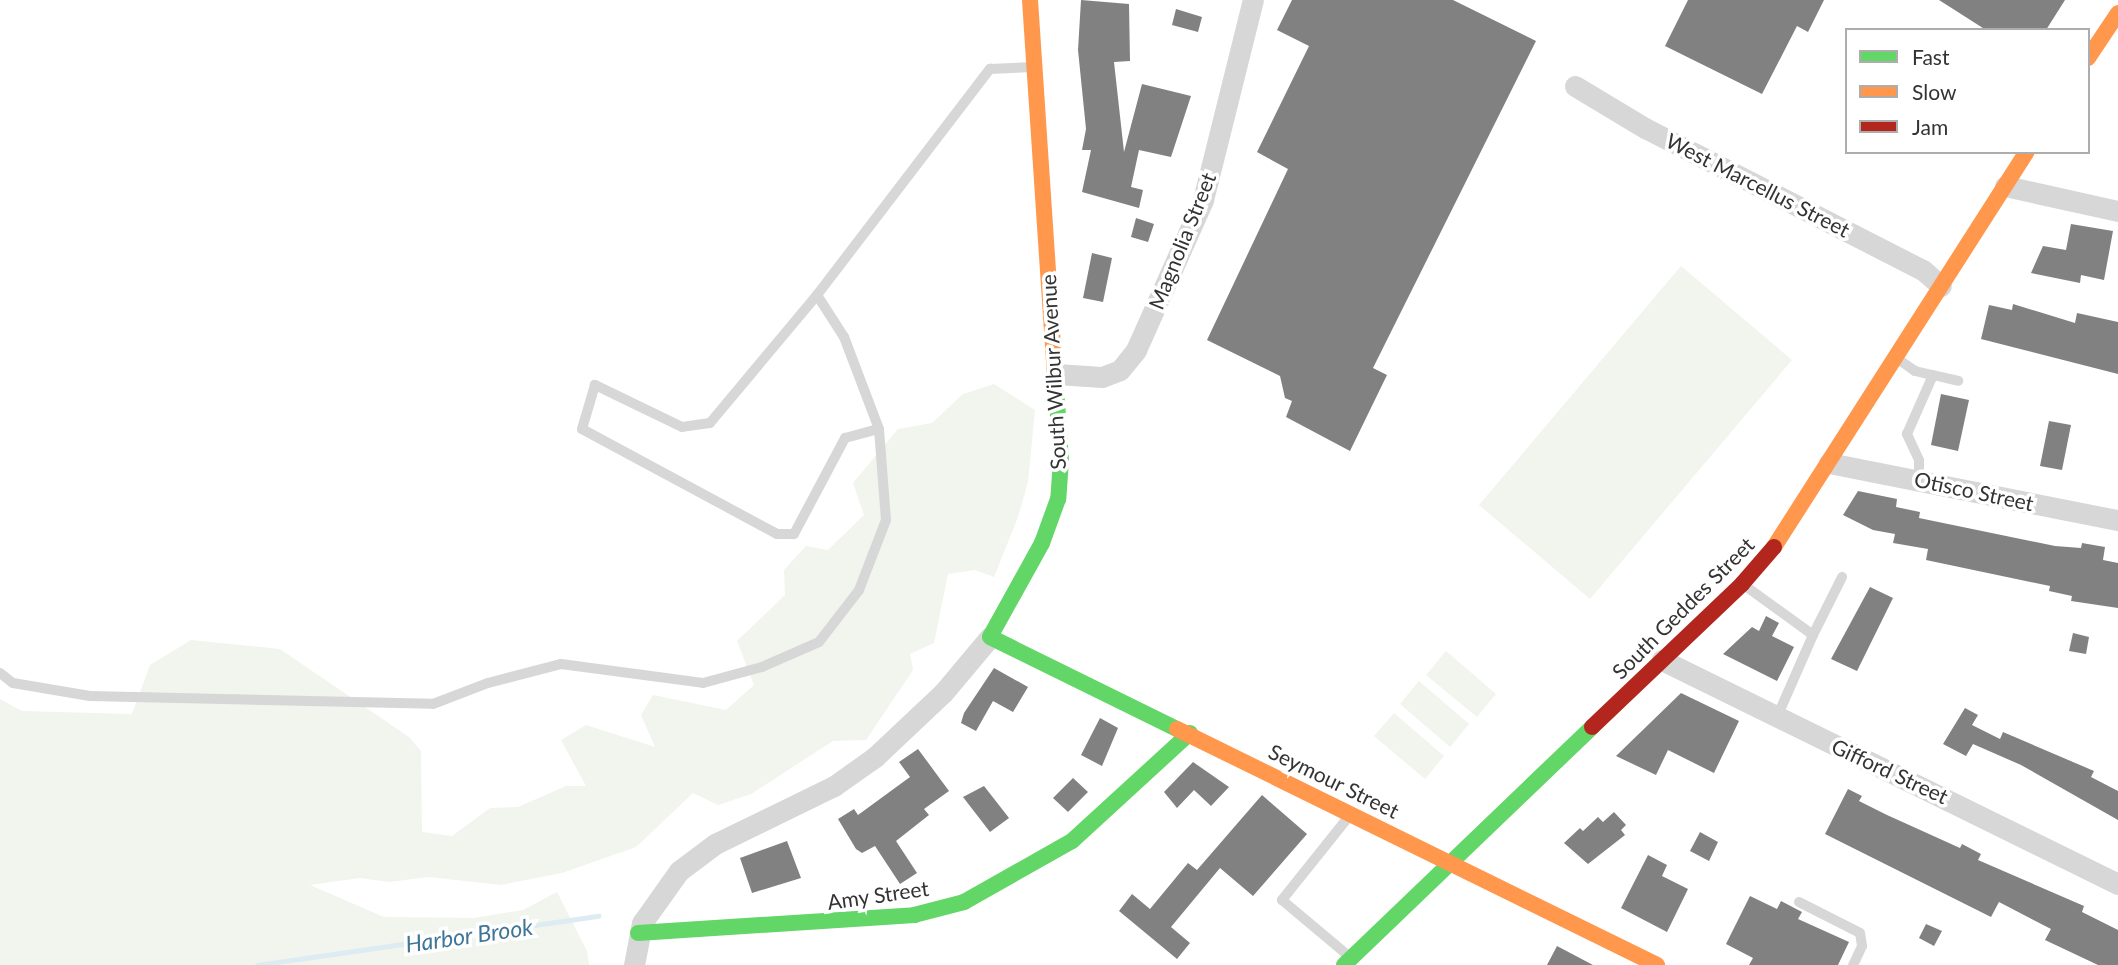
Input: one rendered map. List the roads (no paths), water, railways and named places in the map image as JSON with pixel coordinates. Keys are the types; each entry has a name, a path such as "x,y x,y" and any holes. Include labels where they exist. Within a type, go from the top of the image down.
{"street":[{"name":"South Wilbur Avenue","path":"638,933 679,871 715,844 834,786 875,757 943,694 990,636 1042,543 1058,499 1056,374 1030,0"},
{"name":"Magnolia Street","path":"1056,374 1102,377 1120,370 1136,350 1203,200 1253,0"},
{"path":"2090,55 2118,13"},
{"name":"West Marcellus Street","path":"1575,86 1645,128 1911,264 1941,286"},
{"name":"South Geddes Street","path":"1348,962 1742,584 1782,537 2026,154"},
{"path":"2005,186 2118,211"},
{"name":"Otisco Street","path":"1829,463 2118,520"},
{"name":"Seymour Street","path":"990,636 1657,965"},
{"name":"Gifford Street","path":"1662,660 2118,884"},
{"name":"Amy Street","path":"638,933 889,917 964,902 1008,881 1072,841 1190,733"},
{"path":"634,965 638,933"}],"lane":[{"path":"879,429 845,438 794,534 777,534 582,429 595,385 682,427 710,423 817,295 990,69 1036,66"},
{"path":"0,673 13,683 90,696 433,704 488,683 561,664 703,682 762,667 818,642 859,590 886,520 879,429 844,337 817,295"},
{"path":"1896,357 1915,371 1958,381"},
{"path":"1919,479 1919,460 1907,434 1933,375"},
{"path":"1777,717 1813,635 1843,577"},
{"path":"1742,584 1813,635"},
{"path":"1348,962 1282,900 1352,813"},
{"path":"1799,902 1860,933 1862,946 1853,965"}],"waterway":[{"name":"Harbor Brook","path":"257,965 598,916"}]}
